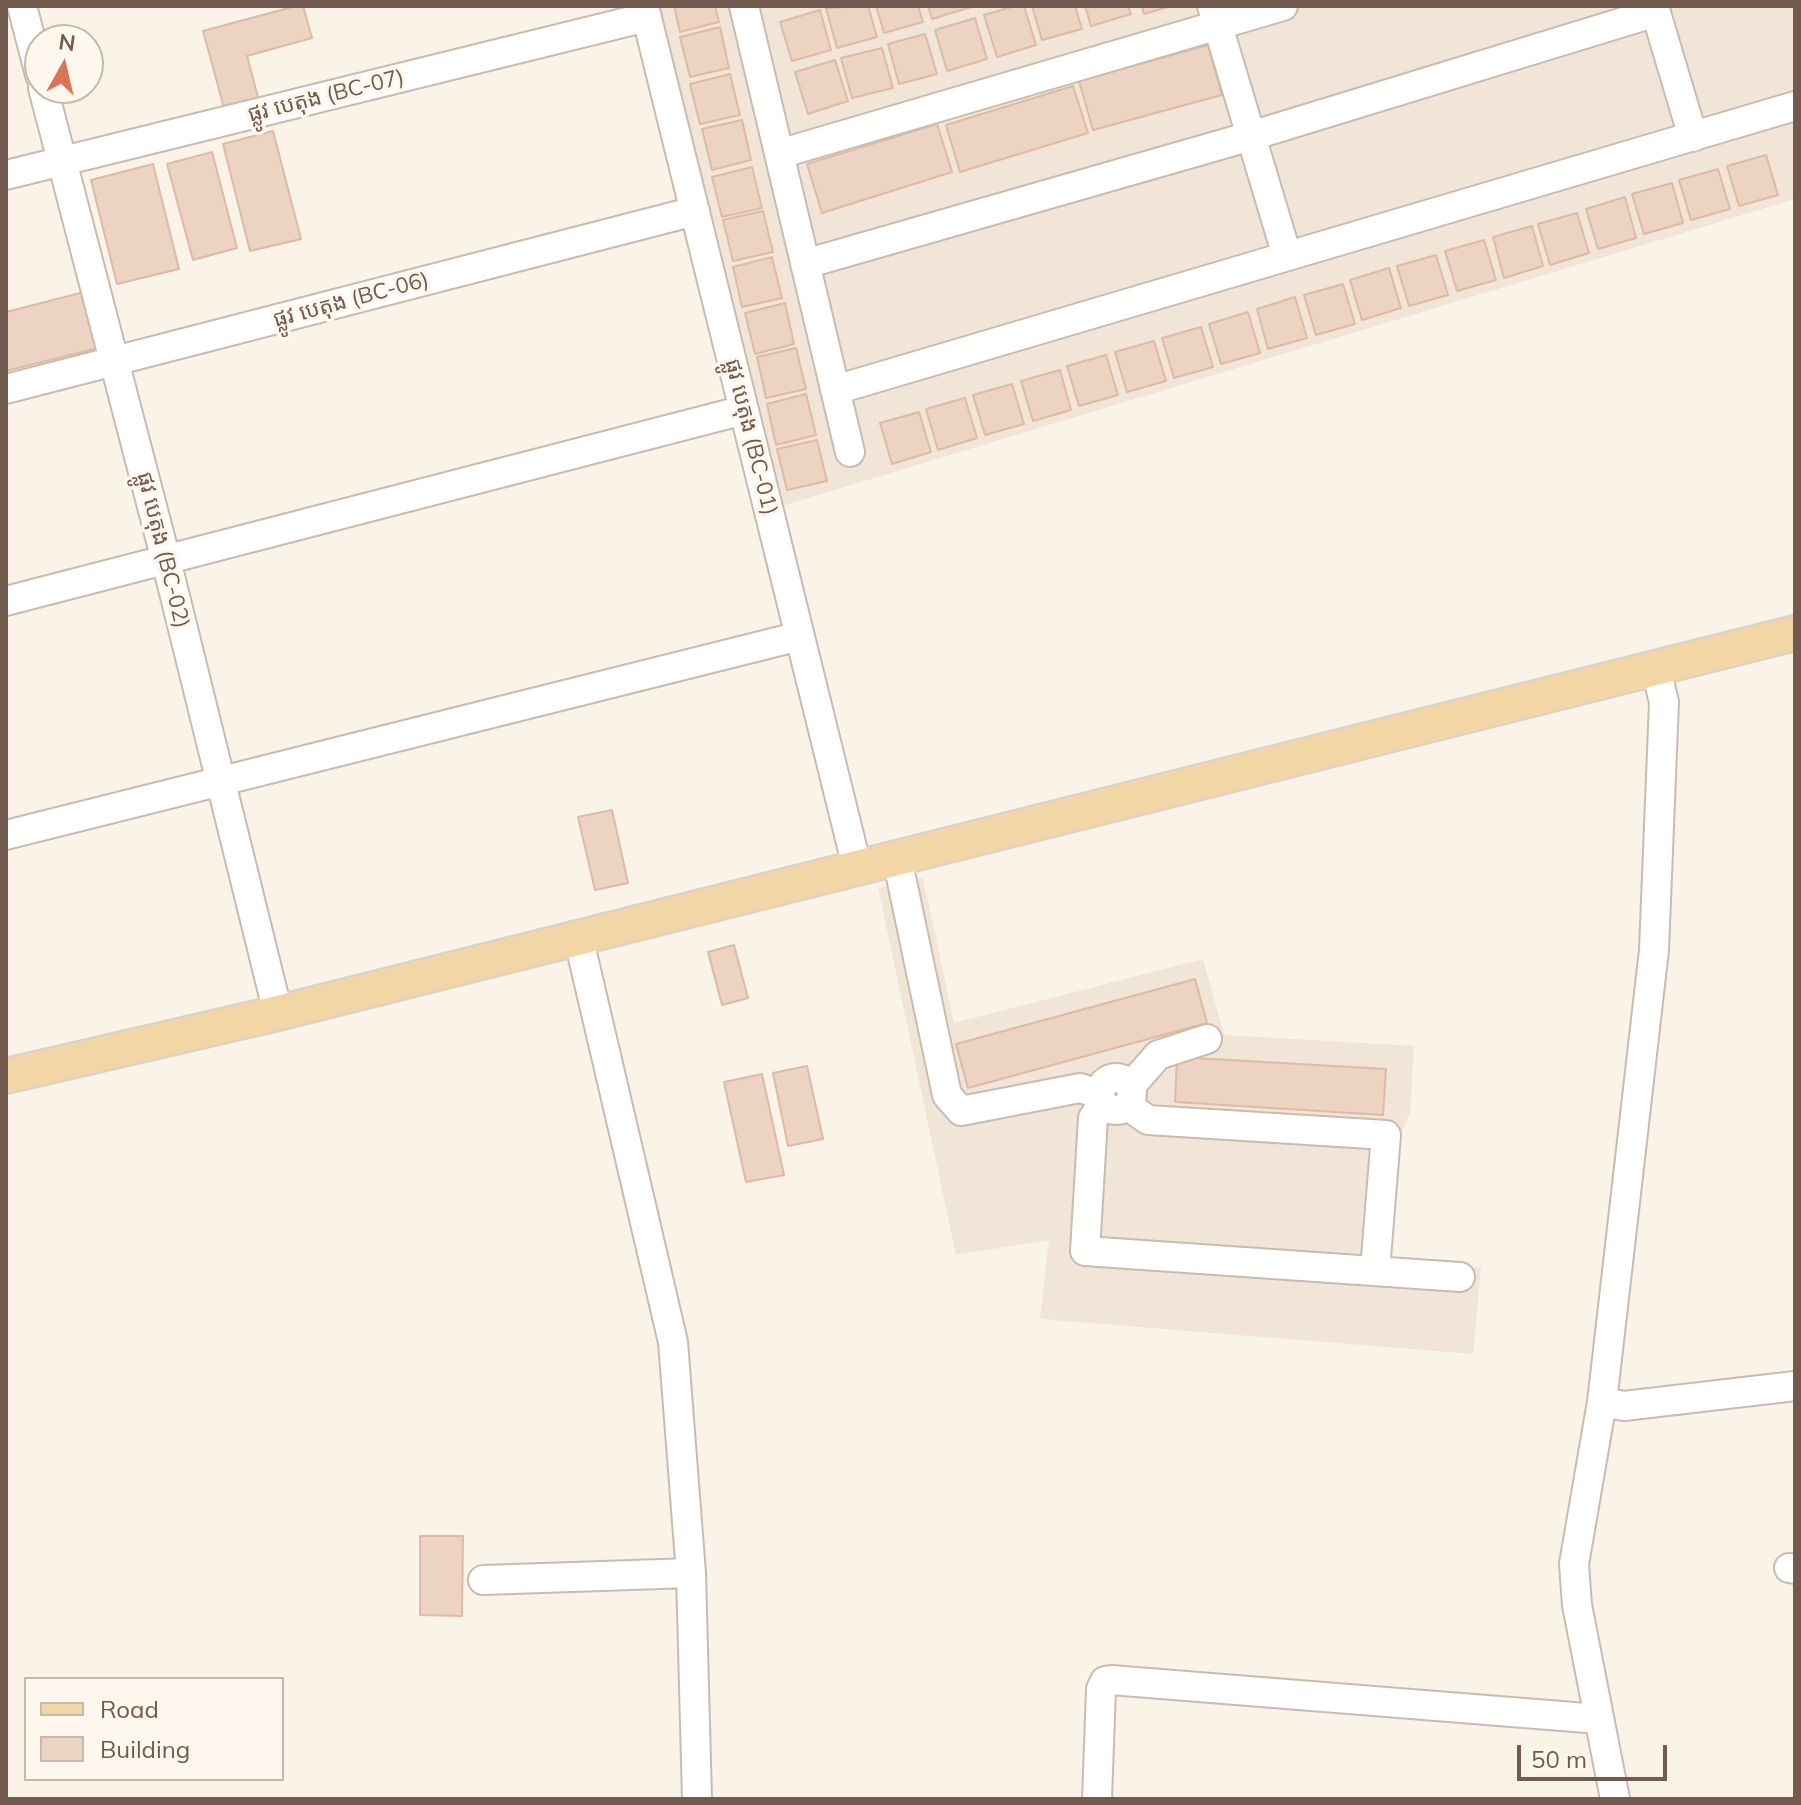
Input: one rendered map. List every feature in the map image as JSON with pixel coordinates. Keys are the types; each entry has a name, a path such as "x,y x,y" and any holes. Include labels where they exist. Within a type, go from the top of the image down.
{"main road":[{"path":"6,1076 278,1013 1795,633"}],"street":[{"path":"744,6 850,452"},
{"path":"779,154 1215,16 1283,6"},
{"path":"805,264 1251,136 1655,9 1693,137"},
{"name":"ផ្លូវ បេតុង (BC-07)","path":"6,175 646,11"},
{"name":"ផ្លូវ បេតុង (BC-01)","path":"646,11 857,867"},
{"path":"1215,16 1287,256"},
{"name":"ផ្លូវ បេតុង (BC-02)","path":"47,104 166,560 278,1013"},
{"path":"835,390 1795,106"},
{"name":"ផ្លូវ បេតុង (BC-06)","path":"6,389 695,211"},
{"path":"6,601 744,410"},
{"path":"6,835 800,636"},
{"path":"1615,1799 1577,1605 1574,1564 1602,1402 1654,950 1664,702 1655,666"},
{"path":"897,858 947,1095 961,1111 1080,1088 1115,1098 1148,1120 1386,1135 1375,1270"},
{"path":"578,936 673,1342 691,1573 697,1799"},
{"path":"1207,1039 1158,1055 1093,1118 1085,1251 1460,1277"},
{"path":"1602,1402 1624,1406 1795,1386"},
{"path":"483,1580 691,1573"},
{"path":"1097,1799 1101,1689 1105,1681 1111,1680 1599,1719"}],"shaded area":[{"path":"656,6 1795,6 1795,199 775,508"},
{"path":"923,878 954,1023 1203,959 1224,1035 1414,1046 1410,1114 1399,1138 1390,1260 1481,1267 1473,1354 1040,1319 1049,1240 956,1255 878,888"}],"building":[{"path":"303,6 312,38 247,56 260,105 226,115 203,31"},
{"path":"674,6 715,6 719,22 680,32"},
{"path":"868,6 877,37 837,48 826,8"},
{"path":"876,6 918,6 923,22 884,33"},
{"path":"928,6 971,6 971,7 932,19"},
{"path":"1024,6 1036,45 997,57 984,15"},
{"path":"1032,6 1075,6 1082,29 1042,40"},
{"path":"1085,6 1128,6 1131,14 1091,26"},
{"path":"1142,6 1171,6 1144,14"},
{"path":"820,10 831,50 792,61 780,22"},
{"path":"975,18 987,59 947,71 935,30"},
{"path":"720,27 729,68 690,77 680,37"},
{"path":"925,34 937,74 899,84 888,44"},
{"path":"1208,45 1222,95 1093,130 1079,81"},
{"path":"882,48 893,88 852,98 841,58"},
{"path":"835,60 848,101 808,114 795,72"},
{"path":"730,74 740,115 700,124 690,84"},
{"path":"1073,86 1088,133 960,172 946,125"},
{"path":"742,120 751,160 712,170 702,129"},
{"path":"937,124 952,172 822,213 807,164"},
{"path":"273,131 301,239 250,251 223,144"},
{"path":"212,152 237,248 193,260 167,164"},
{"path":"1766,155 1778,195 1739,206 1727,166"},
{"path":"153,164 179,269 117,284 91,180"},
{"path":"752,167 762,208 722,217 712,177"},
{"path":"1718,169 1730,209 1691,220 1679,180"},
{"path":"1672,183 1683,223 1644,234 1632,194"},
{"path":"1625,197 1636,238 1598,249 1586,209"},
{"path":"763,211 773,252 733,261 723,220"},
{"path":"1577,213 1589,253 1550,265 1538,224"},
{"path":"1532,226 1543,266 1504,278 1493,237"},
{"path":"1484,240 1496,280 1457,291 1445,251"},
{"path":"1436,255 1448,295 1409,306 1397,266"},
{"path":"772,257 782,298 742,307 733,267"},
{"path":"1389,268 1401,308 1362,320 1350,280"},
{"path":"1343,284 1355,324 1316,335 1304,295"},
{"path":"88,291 102,347 6,371 6,312"},
{"path":"1295,297 1307,338 1268,349 1257,309"},
{"path":"785,303 794,344 755,354 745,313"},
{"path":"1248,312 1260,353 1221,364 1209,324"},
{"path":"1201,327 1213,367 1174,378 1162,338"},
{"path":"1154,341 1166,381 1127,392 1115,352"},
{"path":"796,348 806,389 766,398 757,357"},
{"path":"1106,355 1118,395 1079,406 1067,366"},
{"path":"1060,370 1071,410 1033,421 1021,381"},
{"path":"1012,384 1024,424 985,435 973,395"},
{"path":"806,394 816,435 776,445 767,404"},
{"path":"965,398 977,438 938,450 926,409"},
{"path":"919,412 931,452 892,464 880,423"},
{"path":"817,440 827,481 787,490 777,449"},
{"path":"612,810 628,883 595,890 578,817"},
{"path":"734,945 748,998 722,1005 708,952"},
{"path":"1195,979 1207,1023 968,1088 956,1044"},
{"path":"1177,1057 1386,1069 1383,1115 1175,1102"},
{"path":"807,1066 823,1139 788,1146 773,1073"},
{"path":"762,1074 784,1175 746,1182 724,1082"},
{"path":"420,1536 463,1536 462,1616 420,1615"}]}
